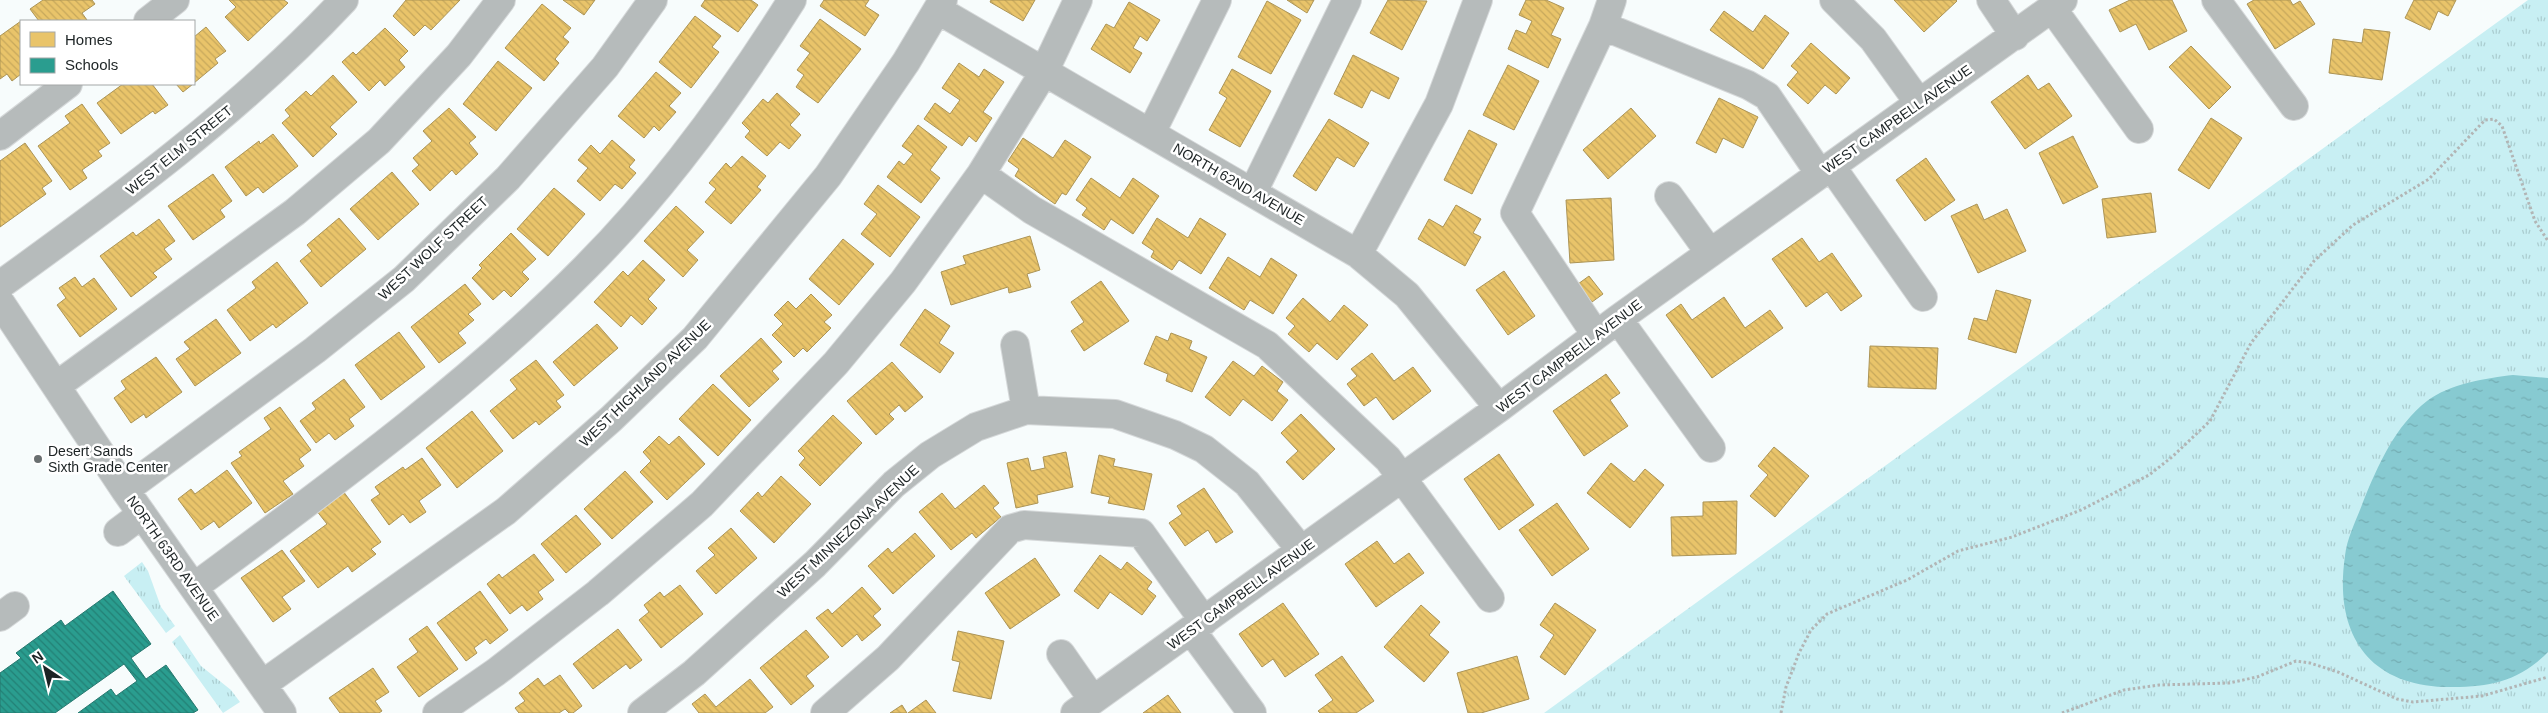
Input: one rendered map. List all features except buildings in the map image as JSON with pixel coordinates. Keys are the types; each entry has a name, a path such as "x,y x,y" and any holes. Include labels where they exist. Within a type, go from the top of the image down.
{"street":[{"path":"149,20 175,0"},
{"name":"WEST ELM STREET","path":"0,285 111,205 188,144 303,44 344,0"},
{"path":"56,386 295,212 379,141 459,55 501,0"},
{"name":"WEST WOLF STREET","path":"125,490 315,350 404,279 508,178 605,67 653,0"},
{"path":"194,587 330,486 460,385 585,268 625,226 708,126 792,0"},
{"path":"437,713 496,672 598,594 702,504 836,363 903,282 981,174 1044,72 1078,0"},
{"path":"1151,133 1217,0"},
{"path":"1253,192 1346,0"},
{"path":"1358,254 1439,104 1478,0"},
{"path":"1612,0 1602,26 1515,213 1607,327 1712,448"},
{"path":"1834,0 1873,39 1919,103"},
{"path":"1991,0 2015,36"},
{"path":"2216,0 2294,106"},
{"path":"2057,4 2138,129"},
{"name":"WEST CAMPBELL AVENUE","path":"1084,706 2057,4"},
{"name":"NORTH 62ND AVENUE","path":"940,5 1044,72 1358,254 1407,295 1499,408"},
{"name":"WEST HIGHLAND AVENUE","path":"263,684 506,511 611,419 695,338 828,176 940,5"},
{"path":"1602,26 1748,85 1767,96 1924,297"},
{"path":"0,136 67,85"},
{"path":"981,174 1032,210 1267,345 1352,424 1403,477 1490,598"},
{"path":"1670,196 1710,253"},
{"name":"NORTH 63RD AVENUE","path":"0,302 125,490 282,713"},
{"path":"1015,345 1026,410"},
{"name":"WEST MINNEZONA AVENUE","path":"642,713 694,673 815,564 894,484 930,455 976,428 1026,410 1115,414 1175,435 1204,449 1247,483 1301,550"},
{"path":"118,532 142,514"},
{"path":"825,713 888,658 1010,529 1024,525 1141,533 1252,713"},
{"path":"1061,654 1084,706"}],"path":[{"path":"1781,713 1786,687 1799,653 1811,630 1827,614 1907,580 1958,551 2012,537 2081,510 2135,483 2165,462 2210,421 2251,342 2324,249 2372,212 2429,179 2485,120 2494,119 2502,126 2538,228 2548,241"},
{"path":"2062,713 2124,690 2159,685 2229,683 2257,677 2296,662 2310,663 2338,672 2397,699 2413,702 2482,696 2548,678"}],"green space":[{"path":"2528,0 2548,0 2548,713 1544,713"},
{"path":"142,562 148,571 161,607 175,626 166,633 124,576"},
{"path":"180,635 201,666 231,690 240,702 223,713 172,642"}],"water":[{"path":"2513,375 2548,378 2548,652 2525,671 2487,685 2444,687 2417,684 2394,676 2375,664 2361,648 2351,629 2345,607 2343,583 2346,549 2352,528 2381,460 2397,434 2416,411 2427,401 2446,390 2480,380"}],"place":[{"name":"Desert Sands Sixth Grade Center","path":"38,459"}]}
